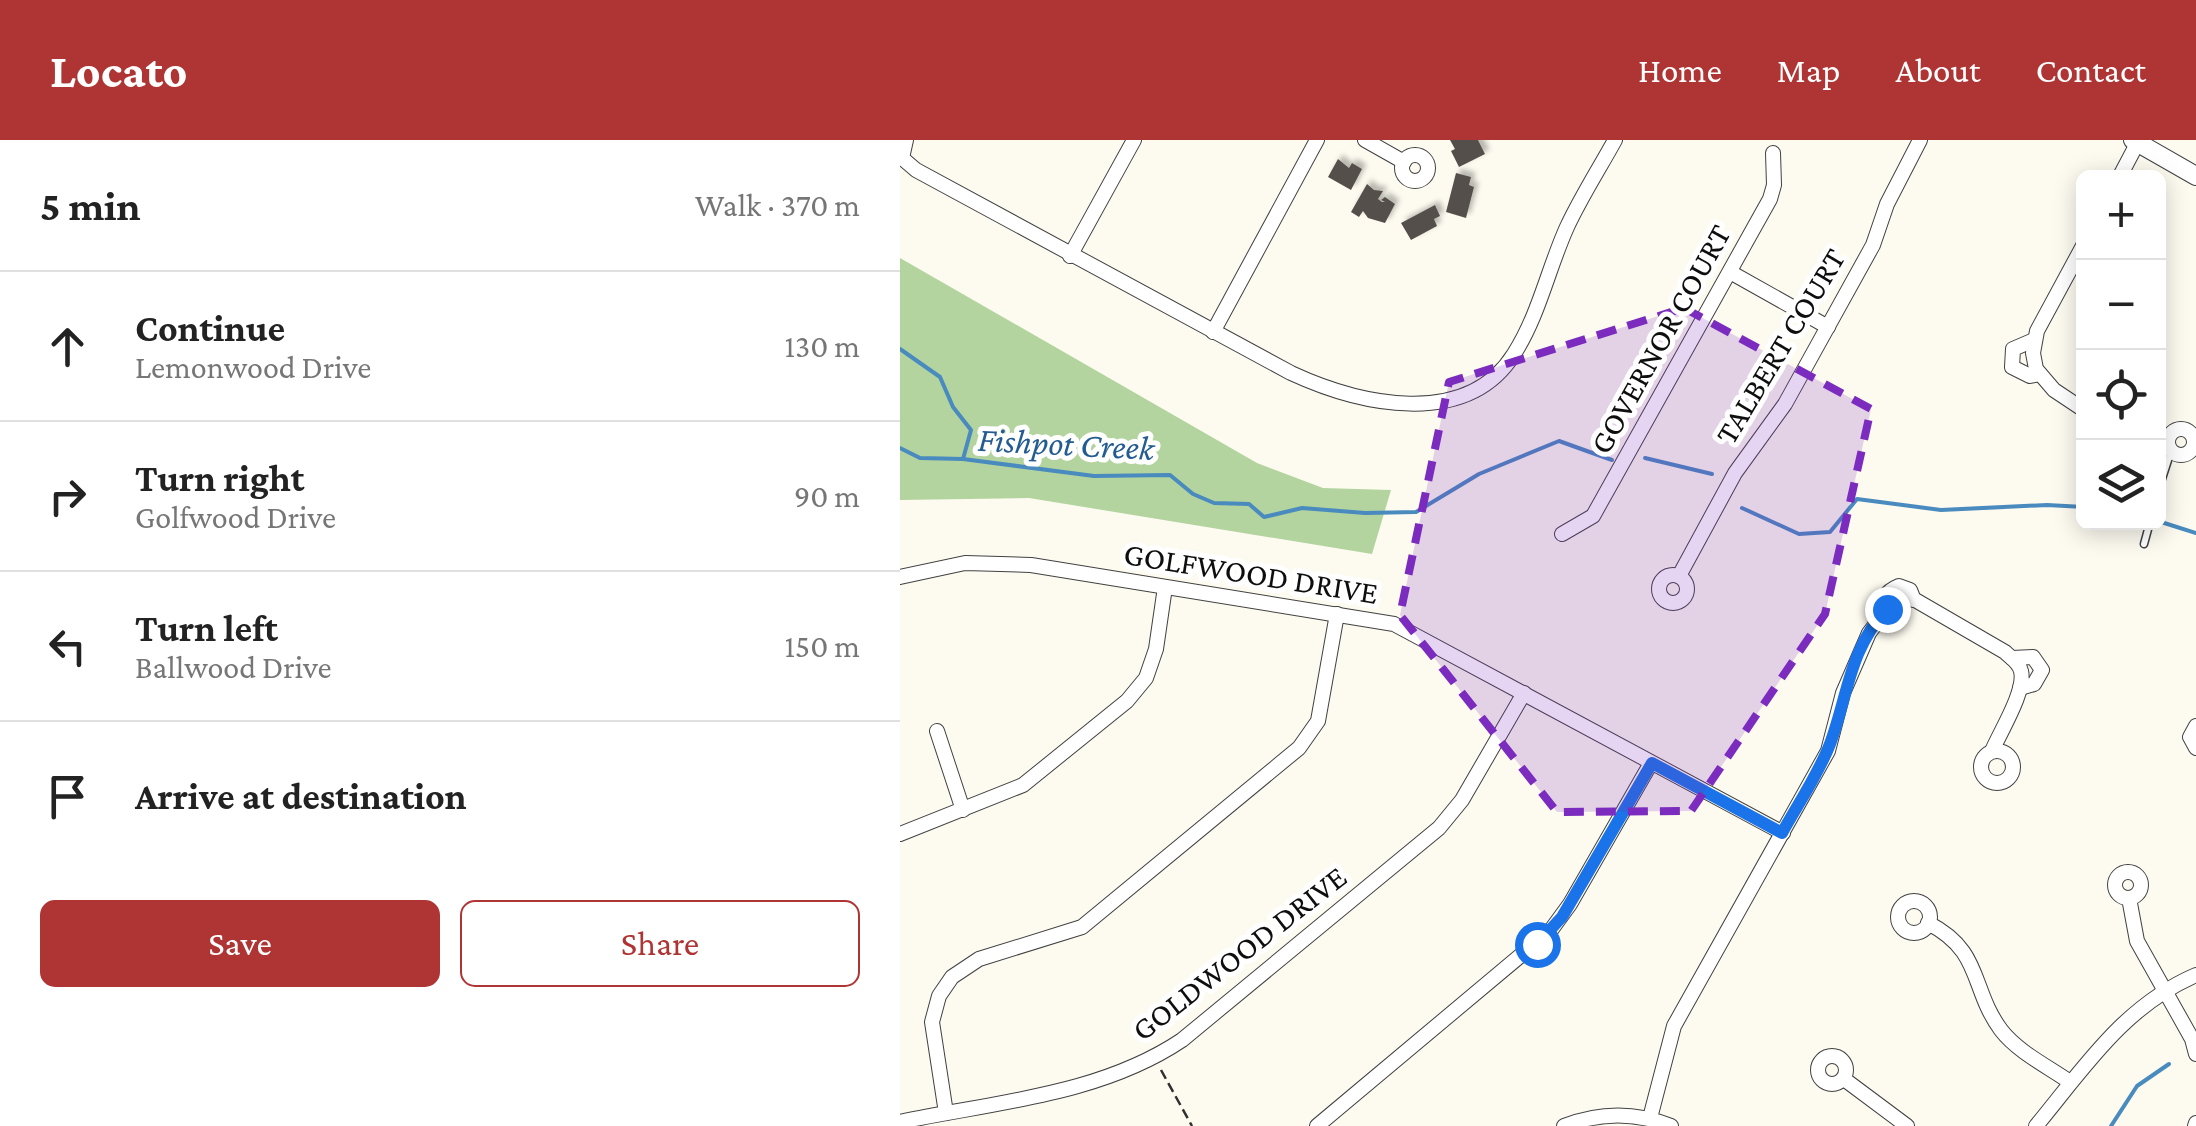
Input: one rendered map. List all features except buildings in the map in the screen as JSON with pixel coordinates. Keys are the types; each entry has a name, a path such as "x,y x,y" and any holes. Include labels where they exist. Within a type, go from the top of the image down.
{"street":[{"path":"906,140 902,158 916,170 1305,380 1354,396 1419,404 1456,398 1490,380 1514,353 1531,321 1567,228 1615,140"},
{"path":"1070,256 1134,140"},
{"path":"1212,332 1318,140"},
{"path":"1365,140 1404,162"},
{"name":"TALBERT COURT","path":"1679,576 1735,473 1776,420 1873,246 1886,204 1920,140"},
{"path":"2123,170 2137,141 2196,176"},
{"name":"GOVERNOR COURT","path":"1562,534 1592,516 1730,272 1770,199 1774,185 1773,153"},
{"path":"2076,259 2034,340 2034,362 2040,374 2061,397 2076,405"},
{"path":"1730,272 1828,327"},
{"path":"2034,340 2013,349 2012,367 2030,376 2040,374"},
{"name":"GOLFWOOD DRIVE","path":"900,577 952,565 1031,566 1394,624 1782,833"},
{"path":"900,834 1004,795 1030,781 1137,691 1156,649 1165,587"},
{"path":"1650,1118 1674,1026 1828,751 1853,666 1884,611 1902,599 1914,600 2012,658 2021,669 2020,688 1992,751"},
{"path":"946,1113 931,1033 933,1008 945,986 978,959 1082,927 1299,748 1318,721 1337,614"},
{"name":"GOLDWOOD DRIVE","path":"900,1122 1115,1076 1152,1060 1182,1040 1439,828 1462,800 1524,693"},
{"path":"2196,726 2190,738 2196,748"},
{"path":"937,731 963,810"},
{"path":"1317,1126 1551,930 1652,763"},
{"path":"2130,898 2138,941 2192,1039 2196,1054"},
{"path":"1928,924 1948,934 1964,951 2001,1030 2070,1082"},
{"path":"2036,1126 2114,1031 2166,991 2196,974"},
{"path":"1844,1079 1907,1126"},
{"path":"1564,1126 1612,1115 1650,1118 1671,1126"}],"lane":[{"path":"2144,544 2148,530"}],"path":[{"path":"1161,1070 1192,1126"}],"highlighted area":[{"path":"1684,308 1871,409 1825,614 1691,811 1557,812 1400,615 1449,382"}],"green space":[{"path":"900,258 1257,463 1323,488 1391,490 1372,554 1029,498 900,500"}],"waterway":[{"path":"900,349 940,377 953,407 971,430 963,459"},
{"name":"Fishpot Creek","path":"900,448 920,458 963,459 1094,476 1170,475 1193,494 1214,503 1249,504 1264,517 1302,508 1416,512 1479,474 1559,441 1612,460"},
{"path":"1645,458 1712,474"},
{"path":"1742,508 1799,534 1830,532 1857,499 1941,510 2076,507"},
{"path":"2166,524 2196,533"},
{"path":"2111,1126 2137,1086 2169,1064"}],"route":[{"path":"1537,944 1562,917 1652,763 1782,833 1828,751 1853,666 1875,623 1887,609"}]}
